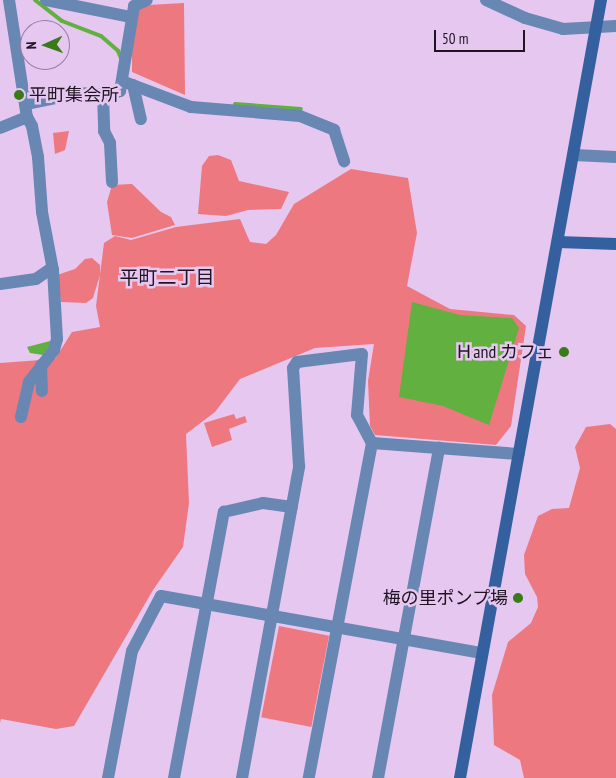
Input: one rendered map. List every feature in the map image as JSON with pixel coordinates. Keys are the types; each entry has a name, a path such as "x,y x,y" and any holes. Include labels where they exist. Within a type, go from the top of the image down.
{"street":[{"path":"9,0 26,111 32,126 38,158 42,212 52,268 57,339 54,350 29,382 21,417"},
{"path":"46,0 131,16"},
{"path":"141,119 126,81 126,52 134,6 146,0"},
{"path":"486,0 525,18 563,29 616,26"},
{"path":"460,778 601,0"},
{"path":"0,128 26,111 80,93 103,95 120,91 126,81"},
{"path":"126,81 191,107 300,116 334,130 344,161"},
{"path":"103,95 104,131 110,143 112,182"},
{"path":"574,155 616,157"},
{"path":"558,242 616,244"},
{"path":"0,284 36,280 52,268"},
{"path":"242,778 299,466 291,378 297,362 362,354 357,415 372,443 309,778"},
{"path":"41,365 42,391"},
{"path":"372,443 519,454"},
{"path":"378,778 439,448"},
{"path":"174,778 224,512 263,503 292,507"},
{"path":"108,778 132,651 161,596 482,653"}],"shaded area":[{"path":"184,3 185,95 132,72 132,42 139,10 148,5"},
{"path":"69,131 65,150 55,154 53,133"},
{"path":"218,155 231,160 239,181 289,192 281,209 248,210 226,216 198,214 202,166 209,156"},
{"path":"351,169 408,178 417,233 407,286 450,309 514,315 526,326 511,426 496,445 375,435 370,426 368,381 374,344 315,348 240,379 215,412 186,434 189,503 183,547 153,590 74,726 56,729 1,719 0,723 0,363 55,359 72,332 100,327 96,306 104,243 115,236 131,240 176,227 240,219 250,242 266,244 276,235 294,204"},
{"path":"132,184 161,212 171,217 175,225 132,238 112,235 107,202 112,185"},
{"path":"92,258 100,265 100,275 93,298 86,303 61,302 57,275 75,269 85,259"},
{"path":"412,302 460,315 512,318 519,328 489,425 443,406 399,397"},
{"path":"54,340 43,355 30,353 27,347"},
{"path":"234,414 236,419 245,416 247,422 229,429 232,440 212,447 204,423"},
{"path":"610,424 616,429 616,778 524,778 520,760 494,745 492,695 508,642 531,623 538,607 537,597 525,574 524,555 538,516 552,509 569,508 580,468 575,447 586,427"},
{"path":"279,626 329,636 311,727 261,717"}],"waterway":[{"path":"35,0 62,21 101,36 118,51 121,58"},
{"path":"235,104 301,109"}],"place":[{"name":"平町集会所","path":"19,95"},
{"name":"Ｈand カフェ","path":"564,352"},
{"name":"梅の里ポンプ場","path":"518,598"}],"district":[{"name":"平町二丁目","path":"167,278"}]}
